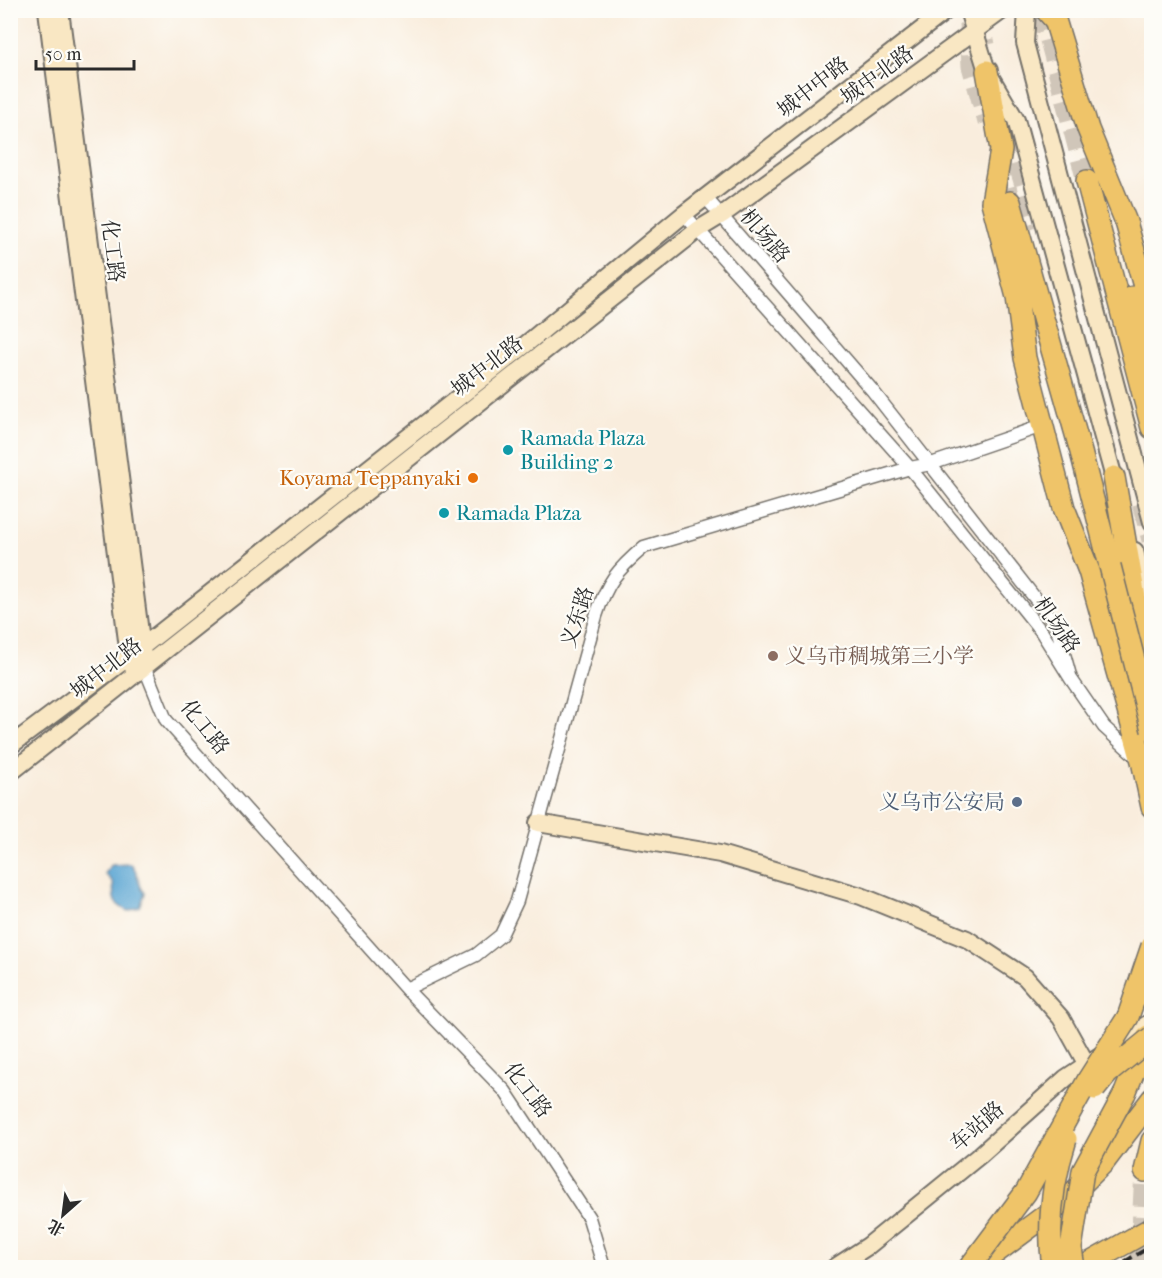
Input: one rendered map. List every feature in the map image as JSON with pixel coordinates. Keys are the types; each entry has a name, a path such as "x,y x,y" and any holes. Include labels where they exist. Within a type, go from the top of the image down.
{"highway":[{"path":"1046,10 1055,20 1088,129 1152,369"},
{"path":"987,71 1001,150 992,201 1017,297 1024,358 1064,508 1089,571 1147,761"},
{"path":"1088,129 1126,222 1152,315"},
{"path":"1087,181 1152,428"},
{"path":"1011,202 1081,453 1152,730"},
{"path":"1017,297 1029,322 1069,473 1109,562"},
{"path":"1114,477 1148,674 1147,761 1152,807"},
{"path":"969,1268 1026,1192 1088,1080 1128,1017 1152,946"},
{"path":"1074,1268 1071,1248 1083,1171 1125,1094 1152,1027"},
{"path":"1053,1268 1049,1235 1052,1198 1068,1133 1084,1103 1108,1073 1152,1037"},
{"path":"975,1268 1038,1224 1065,1201 1104,1162 1152,1100"},
{"path":"1145,1171 1152,1141"},
{"path":"1080,1268 1152,1228"}],"main road":[{"name":"化工路","path":"47,10 135,652"},
{"name":"化工路","path":"60,10 137,671"},
{"name":"城中中路","path":"706,198 947,10"},
{"path":"968,10 987,71 1016,120 1143,578 1152,621"},
{"name":"城中北路","path":"10,773 699,229 722,215 1003,10"},
{"path":"1027,10 1025,43 1152,522"},
{"name":"城中北路","path":"10,746 135,652 525,345 706,198"},
{"path":"538,823 720,854 861,896 967,939 1025,978 1061,1018 1086,1063"},
{"name":"车站路","path":"834,1268 868,1246 1086,1063 1152,1021"}],"street":[{"name":"机场路","path":"706,198 872,390 1056,625 1071,679"},
{"name":"机场路","path":"684,214 910,468 1041,631 1071,679"},
{"name":"义东路","path":"406,989 476,955 501,935 517,901 596,616 605,589 617,570 644,547 910,468 931,464 1042,426"},
{"name":"化工路","path":"137,671 166,720 406,989 505,1091 589,1218 604,1268"},
{"path":"1071,679 1104,727 1147,761"}],"water":[{"path":"131,864 145,893 140,907 128,911 115,902 113,882 105,874 111,865"}],"tunnel":[{"path":"978,10 985,45"},
{"path":"1039,10 1049,36 1087,181"},
{"path":"970,23 972,66 988,122"},
{"path":"1000,104 1038,227"},
{"path":"998,158 1010,202"},
{"path":"1142,503 1152,540"},
{"path":"1140,1268 1145,1171"}],"railway":[{"path":"1113,1268 1152,1246"}],"place":[{"name":"Ramada Plaza Building 2","path":"508,450"},
{"name":"Koyama Teppanyaki","path":"473,478"},
{"name":"Ramada Plaza","path":"444,513"},
{"name":"义乌市稠城第三小学","path":"773,656"},
{"name":"义乌市公安局","path":"1017,802"}]}
